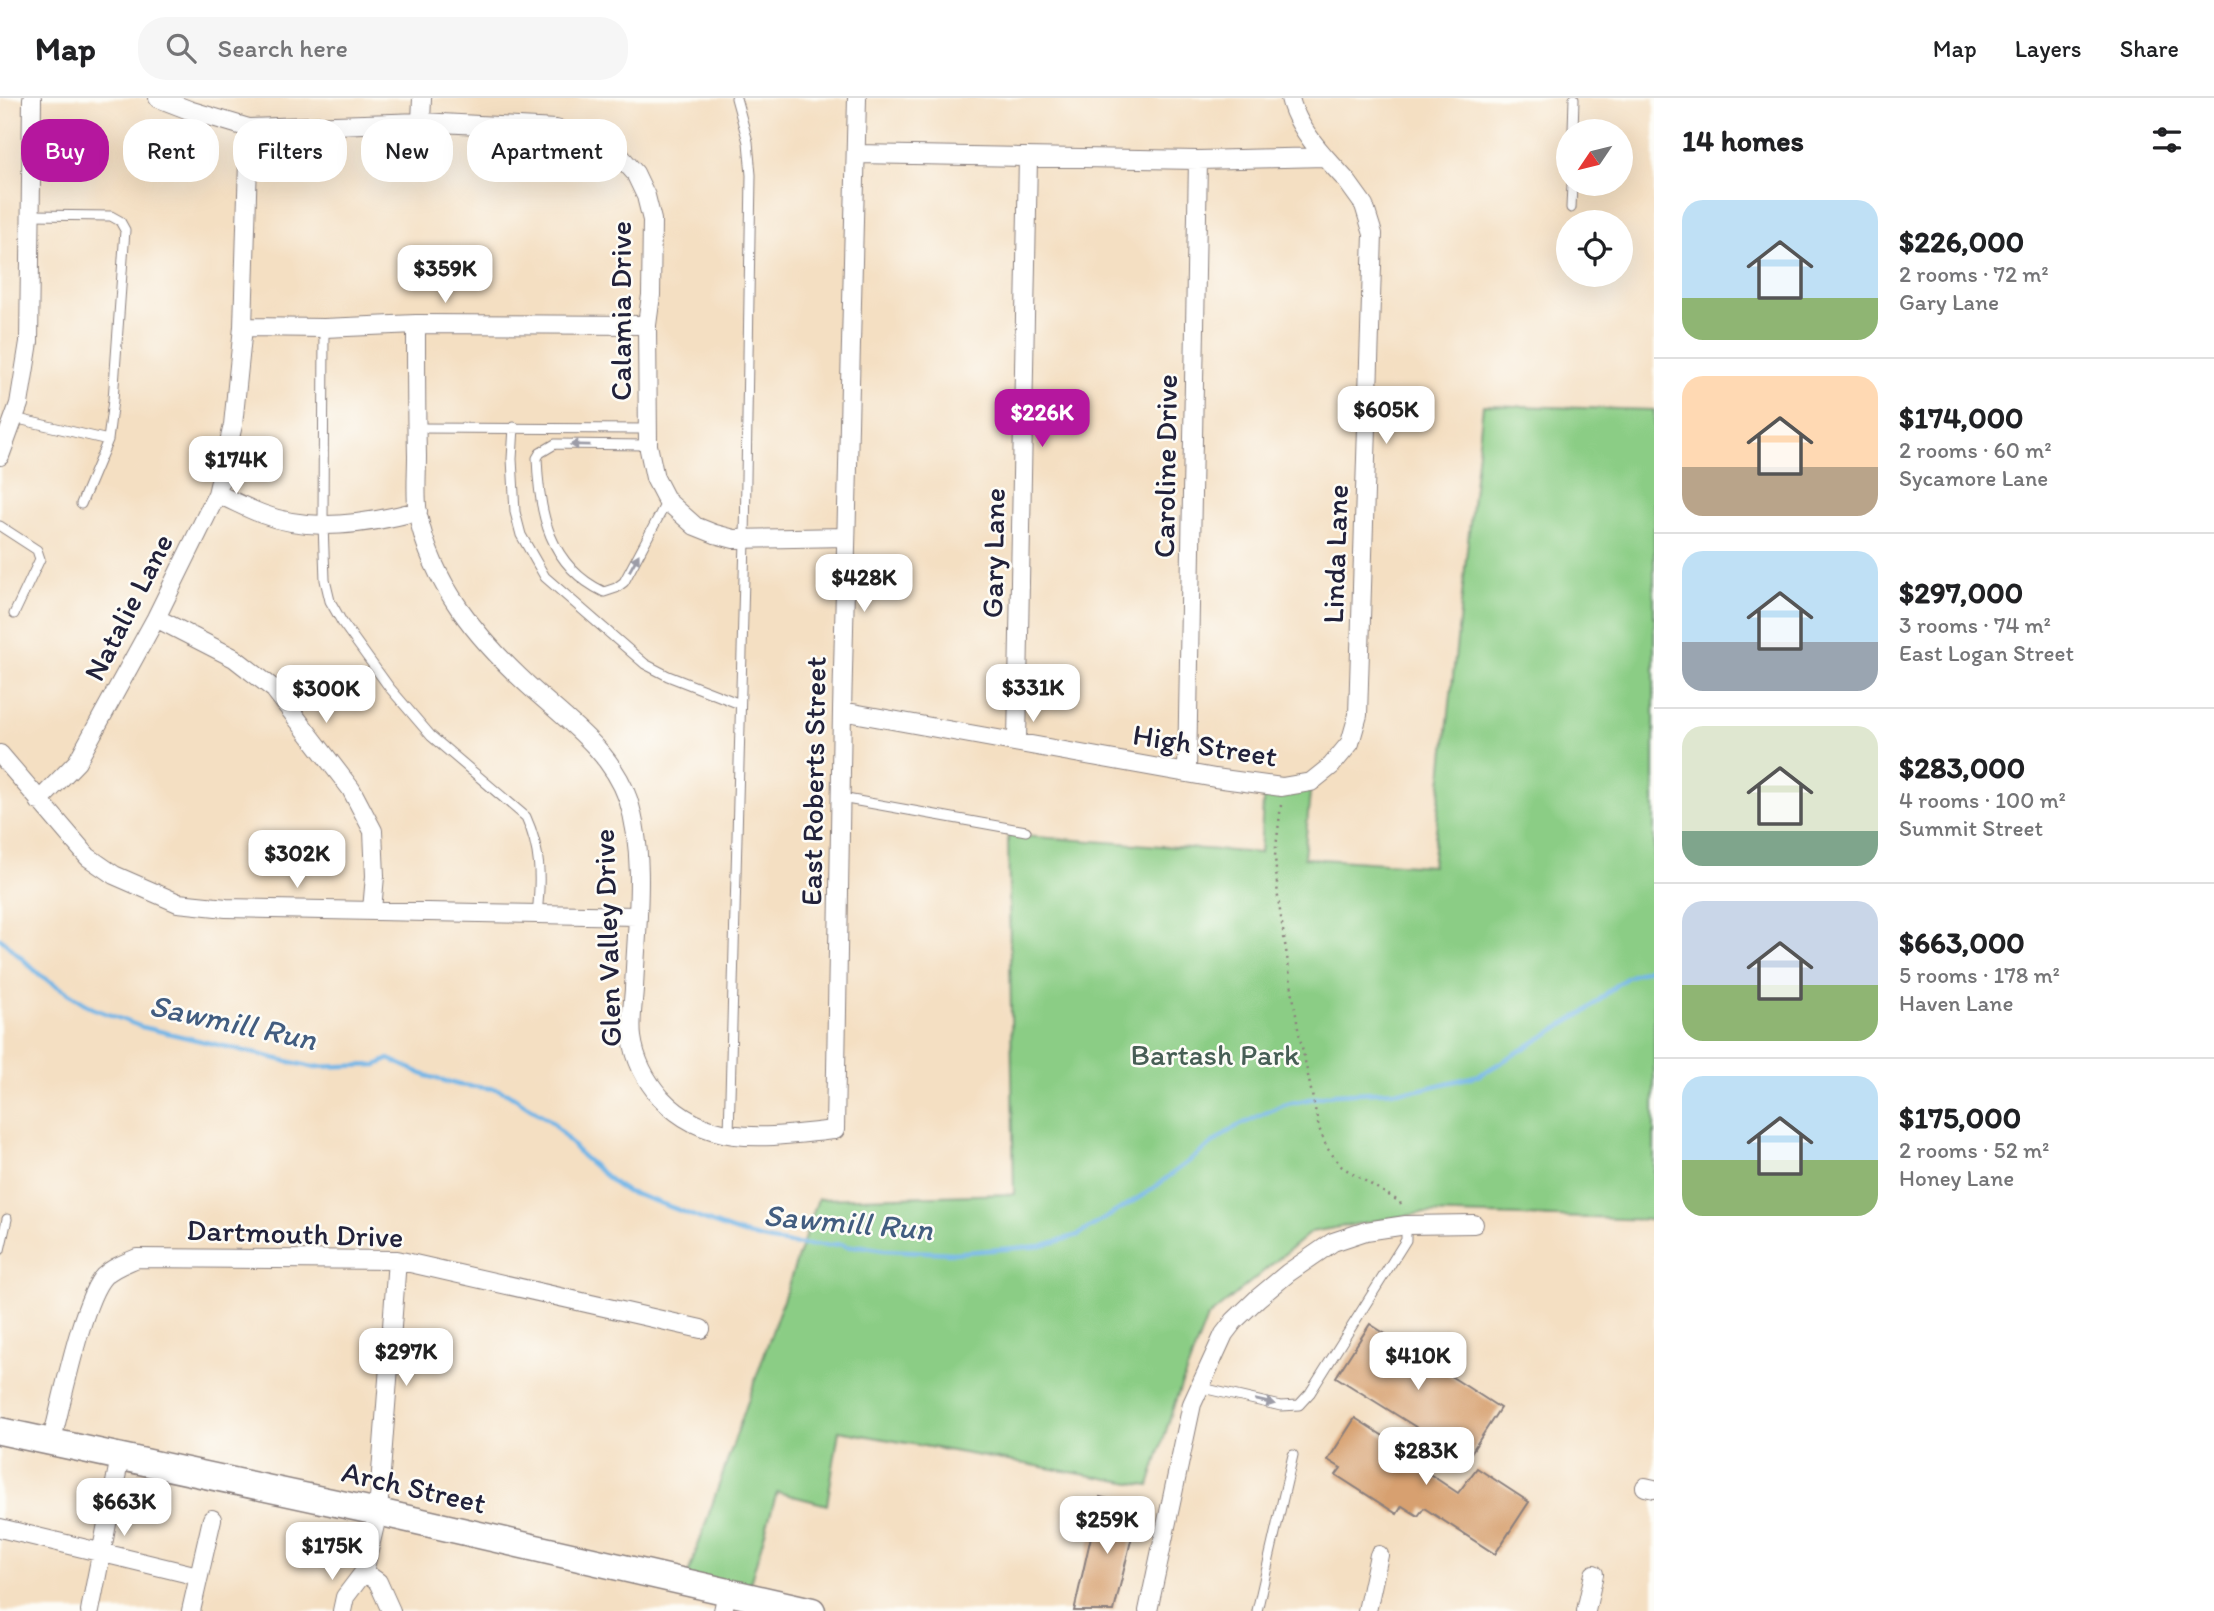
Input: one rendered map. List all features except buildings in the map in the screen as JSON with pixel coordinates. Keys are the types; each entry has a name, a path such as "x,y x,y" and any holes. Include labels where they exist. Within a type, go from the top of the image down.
{"street":[{"path":"0,456 19,404 29,342 32,98"},
{"name":"Calamia Drive","path":"158,98 233,123"},
{"path":"421,119 422,98"},
{"name":"East Roberts Street","path":"835,1130 856,98"},
{"name":"Linda Lane","path":"1290,98 1301,124 1364,205 1373,234 1358,715 1350,743 1331,766 1311,782"},
{"name":"Calamia Drive","path":"453,124 555,129 584,137 621,157 635,173 646,196 652,220 651,295 646,325 648,437 656,478 667,501 695,526 715,534 745,540 846,537"},
{"path":"856,155 1198,160 1325,157"},
{"name":"Gary Lane","path":"1017,741 1028,157"},
{"name":"Caroline Drive","path":"1187,772 1198,160"},
{"name":"Natalie Lane","path":"39,801 77,762 156,618 217,494 233,425 243,327 247,182"},
{"path":"243,327 324,328 416,324 646,325"},
{"name":"Glen Valley Drive","path":"416,324 418,511 430,556 444,584 480,638 507,666 589,739 612,766 628,799 636,837 639,876 632,1037 643,1076 663,1100 689,1121 719,1133 754,1138 835,1130"},
{"path":"217,494 263,514 297,523 383,520 418,511"},
{"path":"156,618 234,658 274,689 351,789 373,831 375,876 372,910"},
{"name":"High Street","path":"842,711 1282,787 1311,782"},
{"path":"0,754 88,857 114,875 178,903 226,908 636,916"},
{"path":"1148,1611 1195,1396 1224,1334 1234,1321 1288,1273 1333,1242 1366,1231 1406,1224 1474,1224"},
{"name":"Dartmouth Drive","path":"51,1443 89,1301 103,1277 113,1268 137,1258 397,1260 701,1329"},
{"path":"342,1611 345,1597 364,1572 378,1512 397,1260"},
{"name":"Arch Street","path":"0,1431 378,1512 725,1602 812,1611"},
{"path":"90,1611 120,1457"},
{"path":"191,1611 212,1519"},
{"path":"0,1528 198,1576"},
{"path":"1367,1611 1378,1555"},
{"path":"364,1572 378,1582 391,1611"},
{"path":"1586,1611 1594,1574"}],"lane":[{"path":"729,1134 745,540 751,175 748,142 736,98"},
{"path":"1573,119 1574,98"},
{"path":"1571,208 1572,196"},
{"path":"31,215 111,216 120,221 125,230 113,400 107,440 81,504"},
{"path":"324,328 323,524 330,601 389,687 431,736 526,817 534,834 539,858 541,880 537,914"},
{"path":"14,418 107,440"},
{"path":"514,427 512,469 515,512 521,535 545,577 645,664 668,676 740,704"},
{"path":"417,428 514,427 648,437"},
{"path":"648,437 555,444 540,453 537,458 540,506 548,533 556,549 575,571 594,587 604,592 616,589 624,582 667,501"},
{"path":"0,526 37,550 40,559 14,614"},
{"path":"841,798 1026,831"},
{"path":"0,1250 7,1219"},
{"path":"1195,1396 1281,1406 1298,1405 1310,1393 1406,1240 1406,1224"},
{"path":"1257,1611 1293,1455"}],"path":[{"path":"1282,787 1275,856 1278,898 1293,1000 1316,1111 1327,1148 1334,1157 1342,1167 1400,1202 1406,1224"}],"green space":[{"name":"Bartash Park","path":"1483,405 1654,410 1654,1220 1422,1213 1311,1232 1207,1318 1175,1402 1149,1486 839,1431 827,1505 777,1492 746,1597 685,1583 818,1199 1014,1194 1008,835 1260,853 1264,785 1311,782 1304,858 1432,866"}],"waterway":[{"name":"Sawmill Run","path":"0,938 40,975 92,1008 142,1027 312,1067 377,1065 389,1059 427,1076 459,1085 497,1089 552,1122 582,1156 627,1192 730,1230 782,1243 841,1244 884,1250 953,1253 1041,1246 1078,1235 1148,1192 1232,1129 1282,1105 1334,1094 1418,1090 1480,1075 1588,1010 1616,985 1648,969 1654,961"}]}
